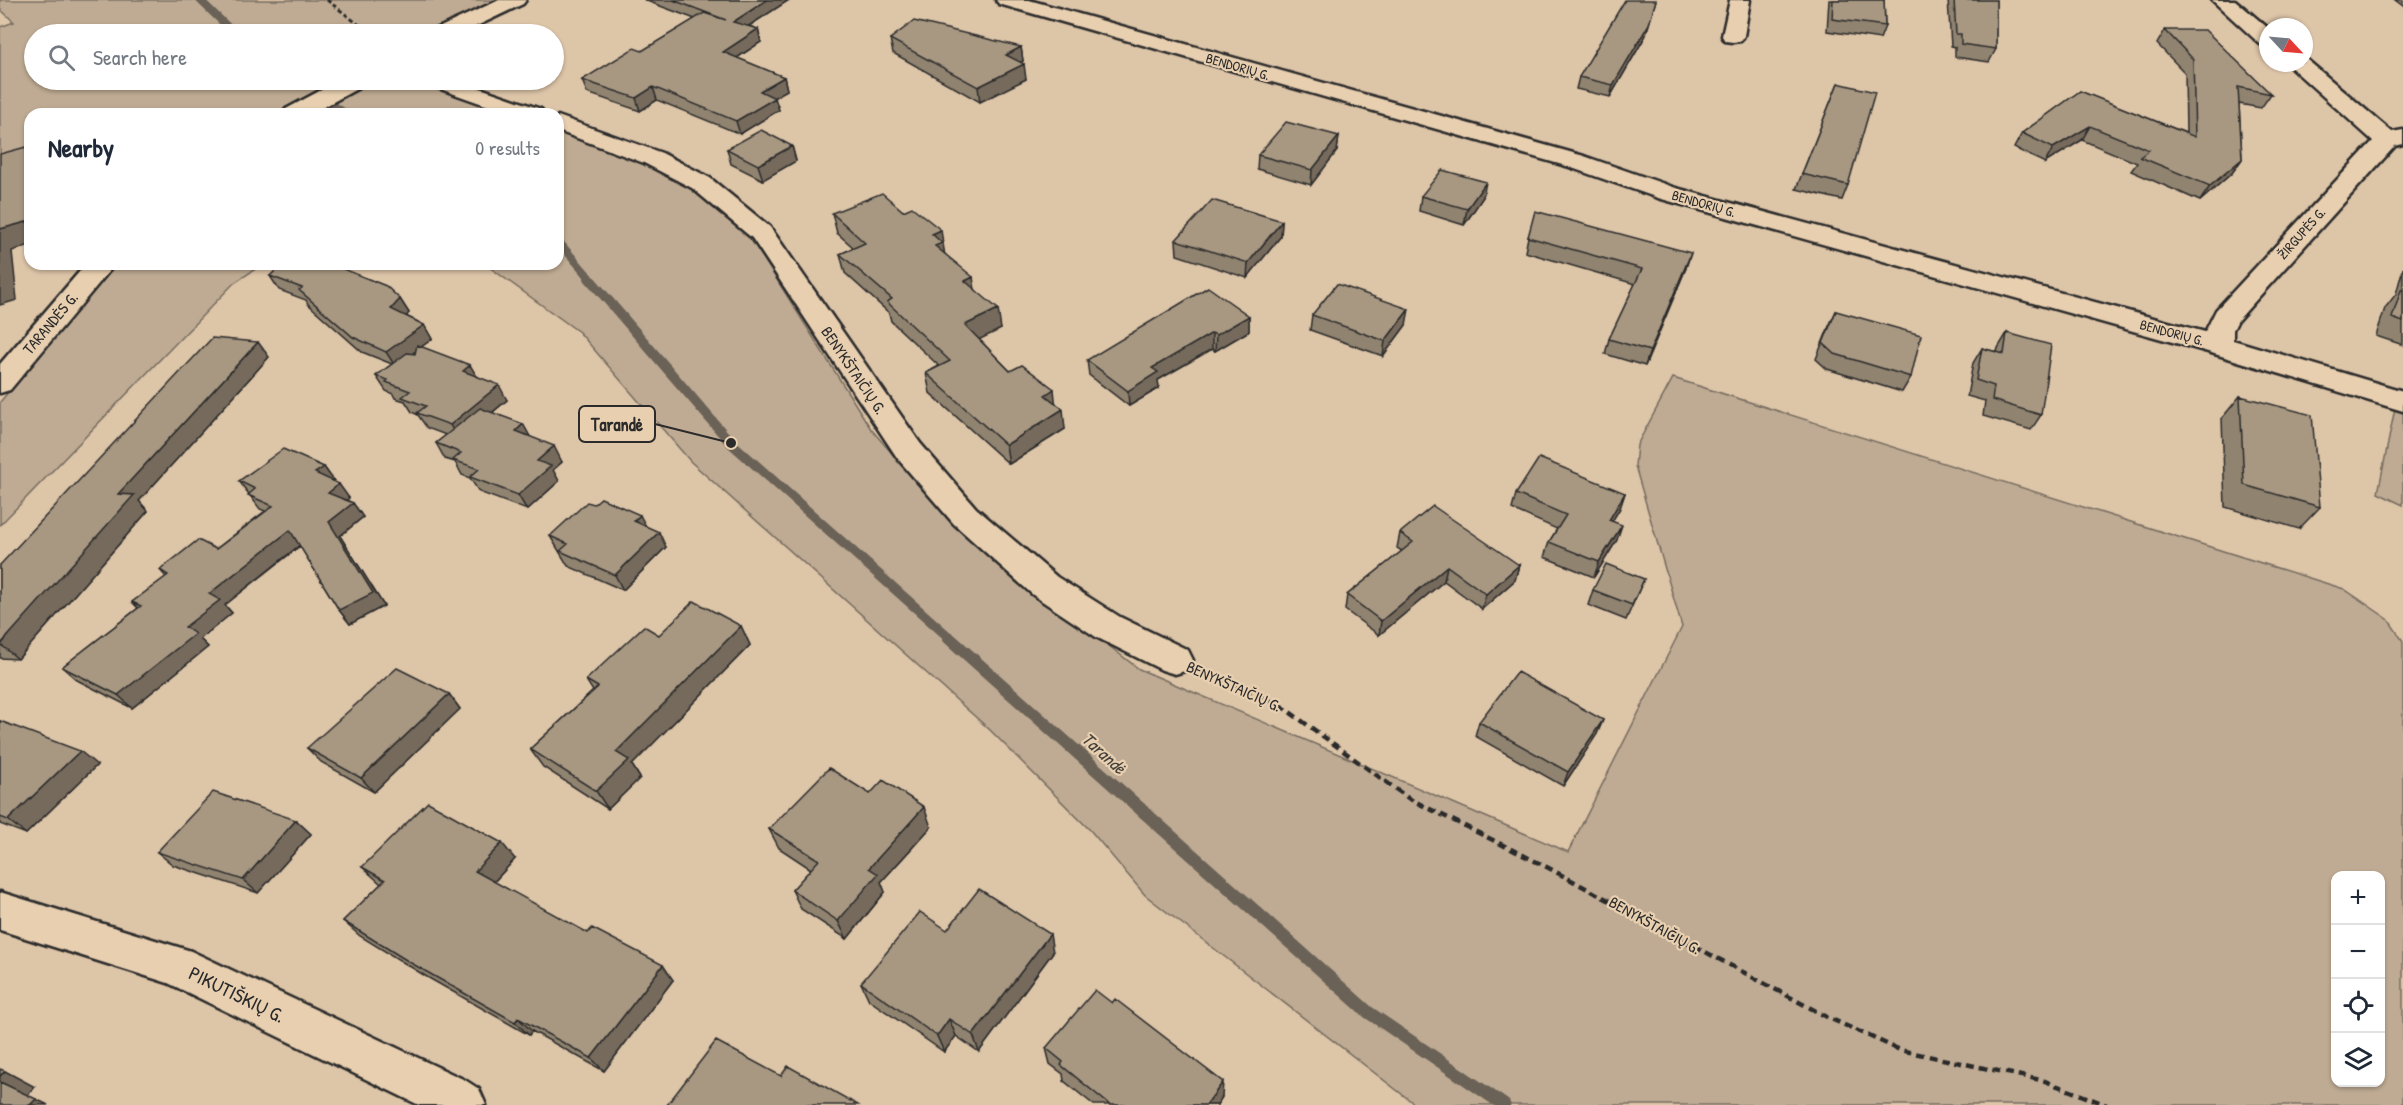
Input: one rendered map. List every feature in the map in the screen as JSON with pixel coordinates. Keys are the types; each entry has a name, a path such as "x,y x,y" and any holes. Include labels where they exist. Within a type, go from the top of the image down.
{"street":[{"path":"465,24 516,0"},
{"name":"BENDORIŲ G.","path":"1006,0 1575,161 1667,193 2218,345 2403,400"},
{"path":"1733,36 1740,0"},
{"path":"2223,0 2259,31"},
{"path":"2309,72 2395,138"},
{"path":"305,108 338,90"},
{"path":"465,90 515,108"},
{"name":"BENYKŠTAIČIŲ G.","path":"564,125 653,158 691,178 761,232 909,450 965,516 1045,586 1108,627 1175,660"},
{"name":"ŽIRGUPĖS G.","path":"2218,345 2219,330 2226,316 2395,138"},
{"name":"TARANDĖS G.","path":"0,383 96,270"},
{"name":"PIKUTIŠKIŲ G.","path":"0,911 176,965 449,1096 463,1105"}],"path":[{"path":"327,0 358,24"},
{"name":"BENYKŠTAIČIŲ G.","path":"1175,660 1280,705 1408,798 1541,864 1829,1018 1900,1050 2045,1081 2107,1105"}],"shaded area":[{"path":"0,0 502,0 451,24 24,24 24,90 325,90 293,108 24,108 24,161 0,167 0,27 14,22 0,9"},
{"path":"351,90 440,90 491,108 318,108"},
{"path":"564,134 681,179 717,204 753,242 871,429 938,507 1051,601 1139,669 1568,852 1682,627 1635,466 1637,445 1673,378 2344,589 2388,619 2403,641 2403,1105 1416,1105 1145,895 1090,830 990,730 691,462 579,332 493,270 564,270"},
{"path":"110,270 254,270 234,283 0,525 0,402"},
{"path":"2395,408 2403,410 2403,505 2378,493"}],"building":[{"path":"673,0 767,0 733,22 758,29 723,52 784,77 760,91 775,98 736,121 653,87 636,98 582,80 634,48 642,51 704,13 726,20"},
{"path":"1625,0 1656,0 1649,24 1613,85 1579,77"},
{"path":"1833,0 1884,0 1885,26 1832,19"},
{"path":"1954,0 1996,0 1996,49 1961,44 1961,34 1956,34"},
{"path":"914,21 1021,47 1006,55 1024,64 978,87 890,39"},
{"path":"2165,30 2205,30 2271,94 2238,87 2242,159 2210,186 2140,157 2149,150 2090,126 2053,148 2022,133 2080,91 2195,137 2193,59"},
{"path":"1838,83 1875,92 1848,185 1802,174"},
{"path":"1286,122 1339,136 1312,170 1258,155"},
{"path":"761,130 792,146 758,165 727,149"},
{"path":"24,148 24,223 0,229 0,154"},
{"path":"1442,170 1486,182 1467,209 1421,196"},
{"path":"882,193 903,211 912,207 941,230 932,234 942,243 935,246 973,277 965,281 998,309 965,325 1010,371 1022,365 1054,389 1045,395 1063,409 1006,445 926,373 950,361 887,302 892,299 840,254 865,243 832,213"},
{"path":"1212,200 1282,221 1248,263 1176,240"},
{"path":"1535,211 1691,253 1650,351 1609,339 1642,269 1528,237"},
{"path":"276,270 346,270 386,286 400,299 391,309 424,325 386,352 353,337 299,290 302,288 270,276"},
{"path":"1337,284 1409,309 1385,341 1312,315"},
{"path":"1208,287 1249,316 1216,335 1212,333 1152,368 1158,372 1128,391 1087,360"},
{"path":"2401,290 2403,290 2403,322 2392,318"},
{"path":"1836,311 1921,335 1911,377 1835,354 1823,343"},
{"path":"2007,333 2051,345 2041,415 1992,400 1994,386 1976,380 1982,348 2004,354"},
{"path":"212,338 258,342 118,494 134,495 0,645 0,565"},
{"path":"417,345 470,365 463,371 499,385 450,425 417,413 426,406 402,397 410,391 376,376 407,353 415,354"},
{"path":"2240,396 2312,415 2320,507 2244,485"},
{"path":"480,408 523,424 516,431 554,446 537,461 551,466 518,495 470,477 479,469 453,460 461,453 436,443"},
{"path":"283,449 324,467 315,473 339,484 328,493 353,503 329,522 373,593 339,610 290,530 209,594 220,600 185,627 195,634 118,695 62,667 141,606 132,602 168,575 160,570 198,540 216,549 273,506 248,495 255,489 239,481"},
{"path":"1539,458 1625,493 1609,520 1622,525 1599,562 1549,542 1566,515 1516,494"},
{"path":"601,498 640,515 634,521 659,532 615,575 560,551 568,544 550,536 587,502 594,504"},
{"path":"1433,506 1519,565 1486,594 1447,566 1381,621 1347,595 1413,542 1400,533"},
{"path":"1606,564 1644,579 1632,605 1593,590"},
{"path":"694,601 741,626 616,752 629,760 596,791 530,749 598,687 586,680 644,626 659,635"},
{"path":"397,668 449,694 361,778 307,748"},
{"path":"1517,672 1603,720 1568,772 1479,722"},
{"path":"0,721 80,751 8,820 0,817"},
{"path":"829,768 870,794 883,780 924,807 869,868 878,874 838,921 792,890 819,860 769,829"},
{"path":"213,792 296,820 243,880 157,852"},
{"path":"428,802 502,843 475,871 588,933 592,928 663,965 591,1058 518,1018 515,1022 343,921 385,880 362,867"},
{"path":"979,889 1050,934 973,1035 949,1019 937,1036 861,983 920,912 947,930"},
{"path":"1095,990 1112,1003 1115,999 1223,1082 1206,1105 1110,1105 1061,1065 1063,1062 1046,1048"},
{"path":"716,1041 781,1076 788,1066 858,1105 667,1105"},
{"path":"0,1082 36,1099 30,1105 0,1105"}],"waterway":[{"name":"Tarandė","path":"200,0 225,24"},
{"name":"Tarandė","path":"328,103 337,108"},
{"name":"Tarandė","path":"564,248 591,279"},
{"name":"Tarandė","path":"589,278 731,443 951,639"},
{"name":"Tarandė","path":"949,638 1368,1012 1504,1105"}],"place":[{"name":"Tarandė","path":"731,443"}]}
